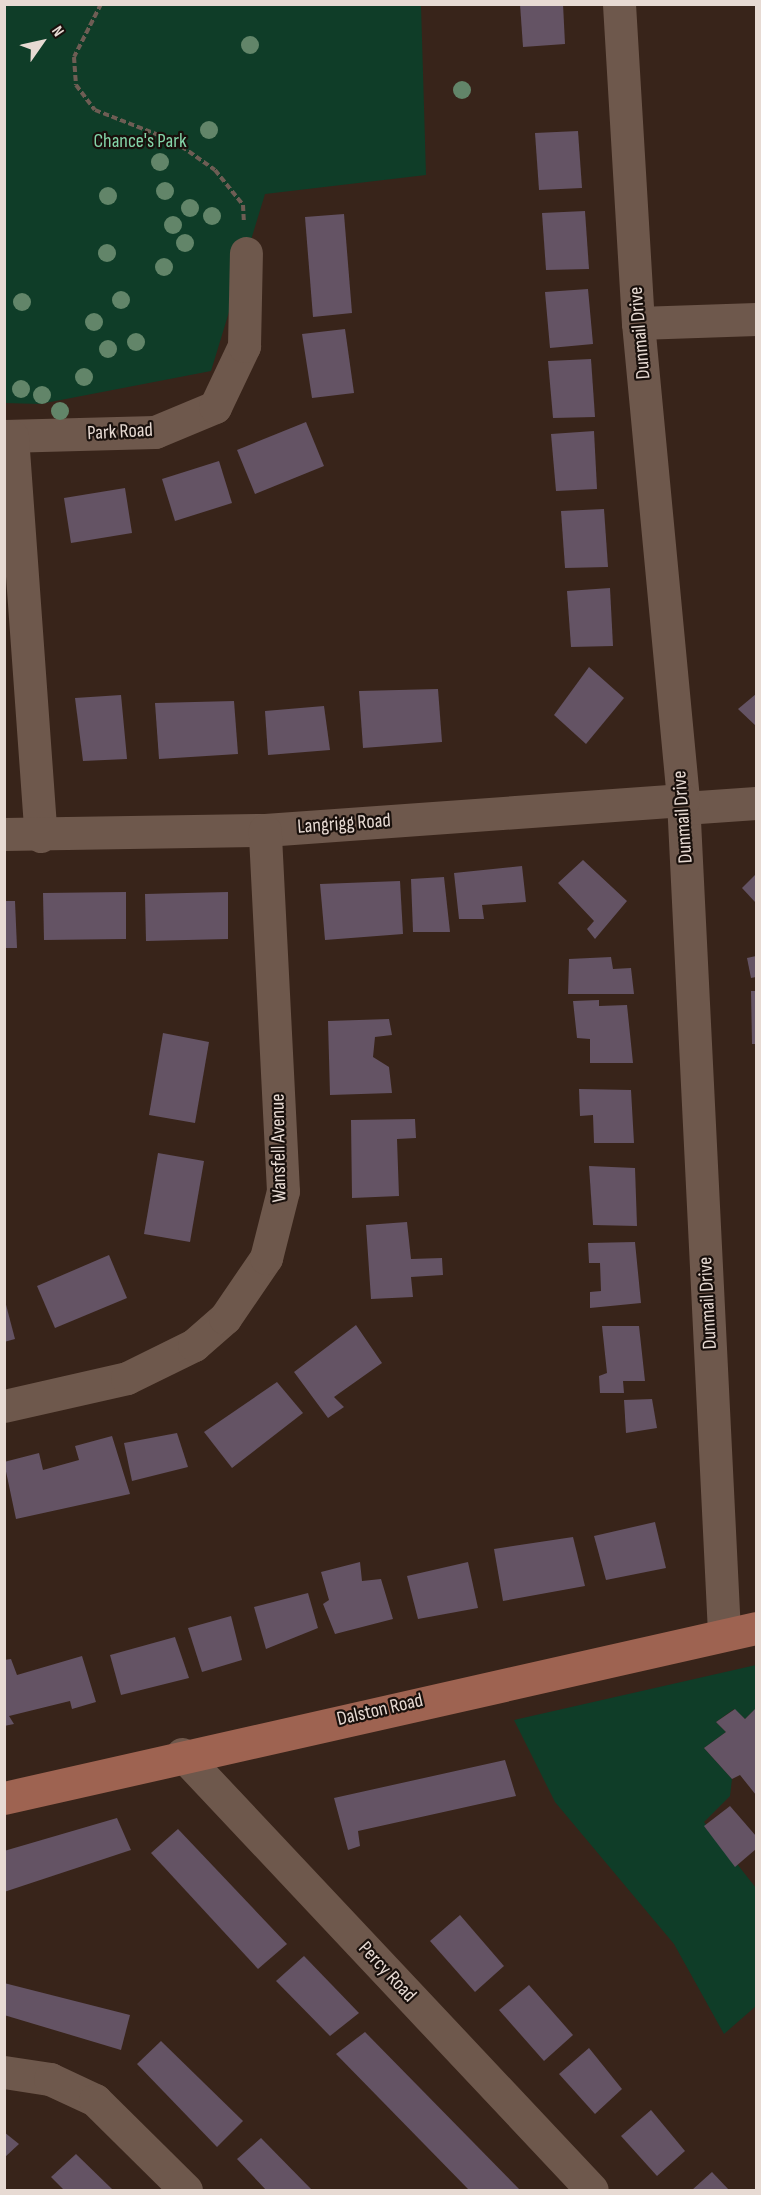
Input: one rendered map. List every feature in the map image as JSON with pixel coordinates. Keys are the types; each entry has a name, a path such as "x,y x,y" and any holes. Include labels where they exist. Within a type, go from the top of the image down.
{"main road":[{"name":"Dalston Road","path":"4,1798 182,1754 724,1632 756,1628"}],"street":[{"name":"Dunmail Drive","path":"619,4 638,323 683,804 724,1632"},
{"name":"Park Road","path":"8,436 155,432 215,407 244,346 246,253"},
{"path":"638,323 756,319"},
{"path":"8,436 41,836"},
{"name":"Langrigg Road","path":"4,834 41,836 265,830 683,804 756,803"},
{"name":"Wansfell Avenue","path":"4,1406 127,1378 176,1356 225,1318 266,1258 283,1191 265,830"},
{"name":"Percy Road","path":"182,1754 592,2190"},
{"path":"4,2072 50,2079 94,2100 186,2190"}],"path":[{"path":"101,4 74,57 76,85 95,110 174,141 215,170 243,205 246,253"}],"green space":[{"name":"Chance's Park","path":"5,5 421,5 426,175 265,194 211,371 40,404 5,403"},
{"path":"756,1665 756,1708 745,1719 734,1709 716,1722 726,1732 704,1748 732,1779 730,1796 704,1822 756,1888 756,2006 724,2034 674,1944 555,1802 514,1720"}],"building":[{"path":"520,4 563,4 565,44 523,47"},
{"path":"578,131 582,188 539,190 535,133"},
{"path":"585,211 589,269 546,270 542,213"},
{"path":"344,214 352,313 313,317 305,217"},
{"path":"588,289 593,344 550,348 545,292"},
{"path":"345,329 354,393 312,398 302,334"},
{"path":"591,359 595,417 553,418 548,361"},
{"path":"306,422 324,466 255,494 237,450"},
{"path":"594,431 597,489 556,491 551,434"},
{"path":"219,461 232,503 175,521 162,479"},
{"path":"125,488 132,533 71,543 64,498"},
{"path":"604,509 608,567 565,568 561,511"},
{"path":"610,588 613,646 571,647 567,591"},
{"path":"589,667 624,698 586,744 554,715"},
{"path":"438,689 442,742 363,748 359,691"},
{"path":"756,694 756,726 738,709"},
{"path":"121,695 127,759 83,761 75,698"},
{"path":"234,701 238,754 159,759 155,703"},
{"path":"324,706 330,750 268,755 265,711"},
{"path":"583,860 627,901 595,939 587,929 594,921 558,883"},
{"path":"522,866 526,902 482,905 484,919 459,919 454,873"},
{"path":"756,874 756,903 742,888"},
{"path":"444,877 450,932 413,932 411,879"},
{"path":"400,881 403,934 325,940 320,884"},
{"path":"126,892 126,939 44,940 43,893"},
{"path":"228,892 228,939 146,941 145,894"},
{"path":"4,901 15,901 17,948 4,948"},
{"path":"756,956 756,977 751,978 747,958"},
{"path":"611,957 613,969 631,968 634,994 568,994 569,959"},
{"path":"751,991 756,991 756,1044 752,1044"},
{"path":"599,1000 599,1006 627,1005 633,1063 590,1063 590,1039 577,1038 573,1001"},
{"path":"389,1019 392,1035 375,1037 373,1057 389,1067 392,1093 330,1095 328,1021"},
{"path":"163,1033 209,1042 195,1123 149,1115"},
{"path":"579,1089 631,1090 634,1143 594,1143 593,1115 580,1116"},
{"path":"415,1119 416,1138 397,1139 399,1196 352,1198 351,1120"},
{"path":"158,1153 204,1161 190,1242 144,1234"},
{"path":"589,1166 635,1168 637,1226 593,1225"},
{"path":"407,1222 411,1259 442,1258 443,1275 411,1277 413,1297 371,1299 366,1225"},
{"path":"635,1242 641,1303 590,1308 590,1292 601,1291 600,1263 589,1263 588,1243"},
{"path":"109,1255 127,1298 55,1328 37,1286"},
{"path":"4,1302 15,1339 4,1342"},
{"path":"356,1325 382,1363 334,1397 344,1407 328,1418 294,1372"},
{"path":"602,1326 639,1326 645,1381 623,1381 624,1393 600,1393 599,1376 607,1373"},
{"path":"277,1382 303,1413 232,1468 204,1432"},
{"path":"652,1399 657,1428 626,1433 624,1400"},
{"path":"177,1433 188,1467 132,1481 124,1443"},
{"path":"112,1436 130,1494 16,1519 4,1462 39,1453 43,1470 79,1460 75,1446"},
{"path":"655,1522 666,1568 606,1580 594,1536"},
{"path":"573,1537 585,1586 503,1601 494,1549"},
{"path":"360,1562 362,1581 381,1579 393,1619 335,1634 323,1604 329,1600 321,1572"},
{"path":"468,1562 478,1608 418,1619 407,1576"},
{"path":"308,1593 318,1628 266,1649 254,1607"},
{"path":"231,1616 242,1660 202,1672 188,1628"},
{"path":"175,1637 189,1678 121,1695 110,1655"},
{"path":"82,1656 96,1702 72,1709 70,1701 9,1716 14,1724 4,1726 4,1660 11,1659 17,1675"},
{"path":"756,1708 756,1795 740,1775 732,1779 704,1748 726,1732 716,1722 735,1709 745,1719"},
{"path":"505,1760 516,1796 358,1831 360,1846 348,1850 334,1798"},
{"path":"730,1806 756,1836 756,1849 735,1867 704,1826"},
{"path":"117,1818 131,1850 4,1892 4,1851"},
{"path":"178,1829 287,1944 258,1969 151,1853"},
{"path":"460,1915 504,1966 475,1992 430,1941"},
{"path":"304,1956 359,2013 330,2036 276,1981"},
{"path":"4,1983 130,2015 121,2050 4,2015"},
{"path":"529,1985 573,2035 544,2061 499,2010"},
{"path":"365,2032 520,2190 469,2190 336,2054"},
{"path":"161,2041 243,2121 217,2147 137,2064"},
{"path":"589,2048 622,2089 595,2114 559,2074"},
{"path":"651,2110 685,2151 657,2176 621,2136"},
{"path":"4,2132 19,2144 4,2158"},
{"path":"261,2138 312,2190 266,2190 237,2159"},
{"path":"76,2154 113,2190 64,2190 51,2177"},
{"path":"712,2172 729,2190 692,2190"}]}
